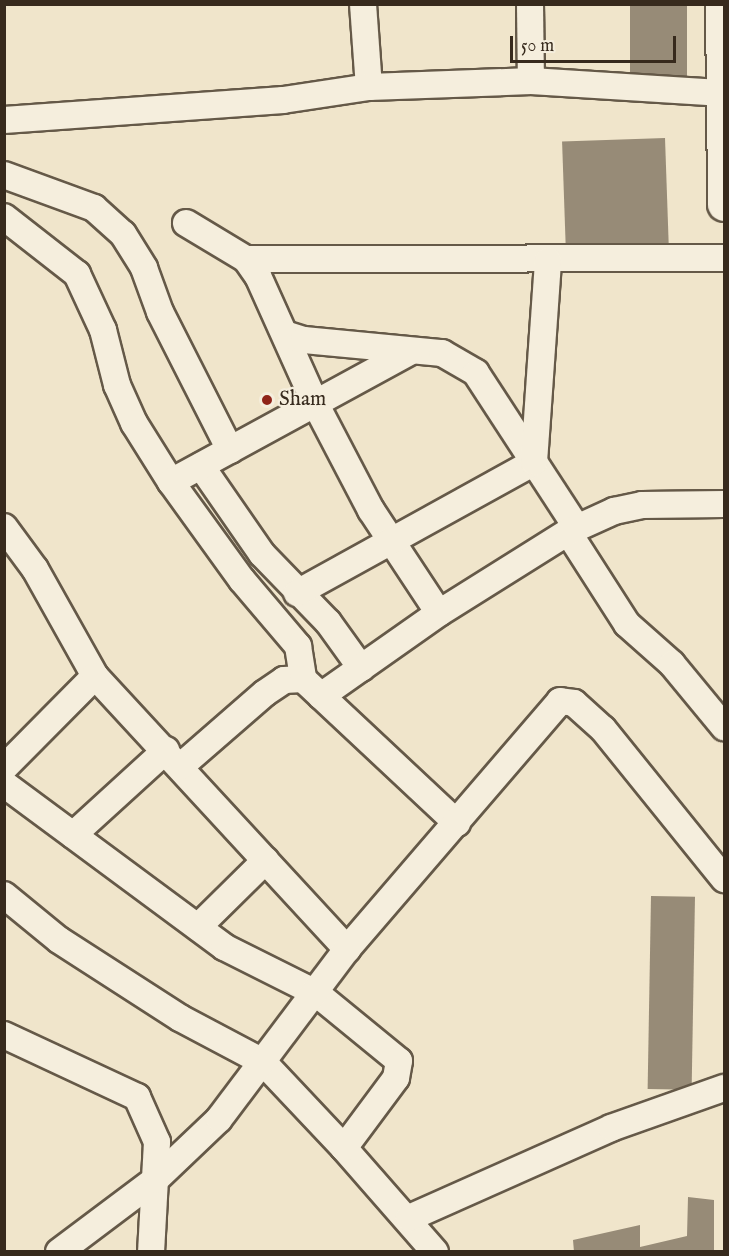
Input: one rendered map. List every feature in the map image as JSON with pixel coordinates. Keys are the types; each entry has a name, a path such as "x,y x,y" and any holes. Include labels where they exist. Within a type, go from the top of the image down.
{"main road":[{"path":"722,4 724,204"}],"street":[{"path":"363,4 369,87"},
{"path":"530,4 531,81"},
{"path":"4,120 284,100 369,87 531,81 724,93"},
{"path":"4,175 94,208 123,234 144,268 160,312 230,450"},
{"path":"4,217 77,274 103,330 117,385 130,413 171,482 242,580 298,646 312,687 457,823"},
{"path":"186,223 246,259 258,276 315,403 390,539 439,614"},
{"path":"246,259 724,258"},
{"path":"534,462 548,260"},
{"path":"285,334 304,340 442,354 476,373 534,462 627,624 672,664 724,727"},
{"path":"171,482 409,351"},
{"path":"297,593 390,539 534,462"},
{"path":"201,466 262,554 297,593 328,622 361,668"},
{"path":"73,835 174,758 284,680 312,687 361,668 439,614 573,530 642,505 724,504"},
{"path":"4,527 35,570 95,676 174,758 347,949"},
{"path":"4,768 95,676"},
{"path":"59,1251 155,1180 219,1119 347,949 560,701 574,703 643,775 724,879"},
{"path":"4,784 224,946 316,993 399,1061 396,1078 344,1148"},
{"path":"198,927 266,860"},
{"path":"4,895 59,940 180,1018 263,1062 409,1218 435,1251"},
{"path":"4,1035 137,1097 157,1142 151,1251"},
{"path":"409,1218 611,1128 724,1088"}],"building":[{"path":"630,4 687,4 687,81 630,81"},
{"path":"665,138 669,248 566,252 562,142"},
{"path":"651,896 695,897 692,1090 648,1089"},
{"path":"688,1197 714,1200 714,1252 574,1252 573,1240 640,1225 640,1247 687,1236"}],"place":[{"name":"Sham","path":"267,400"}]}
